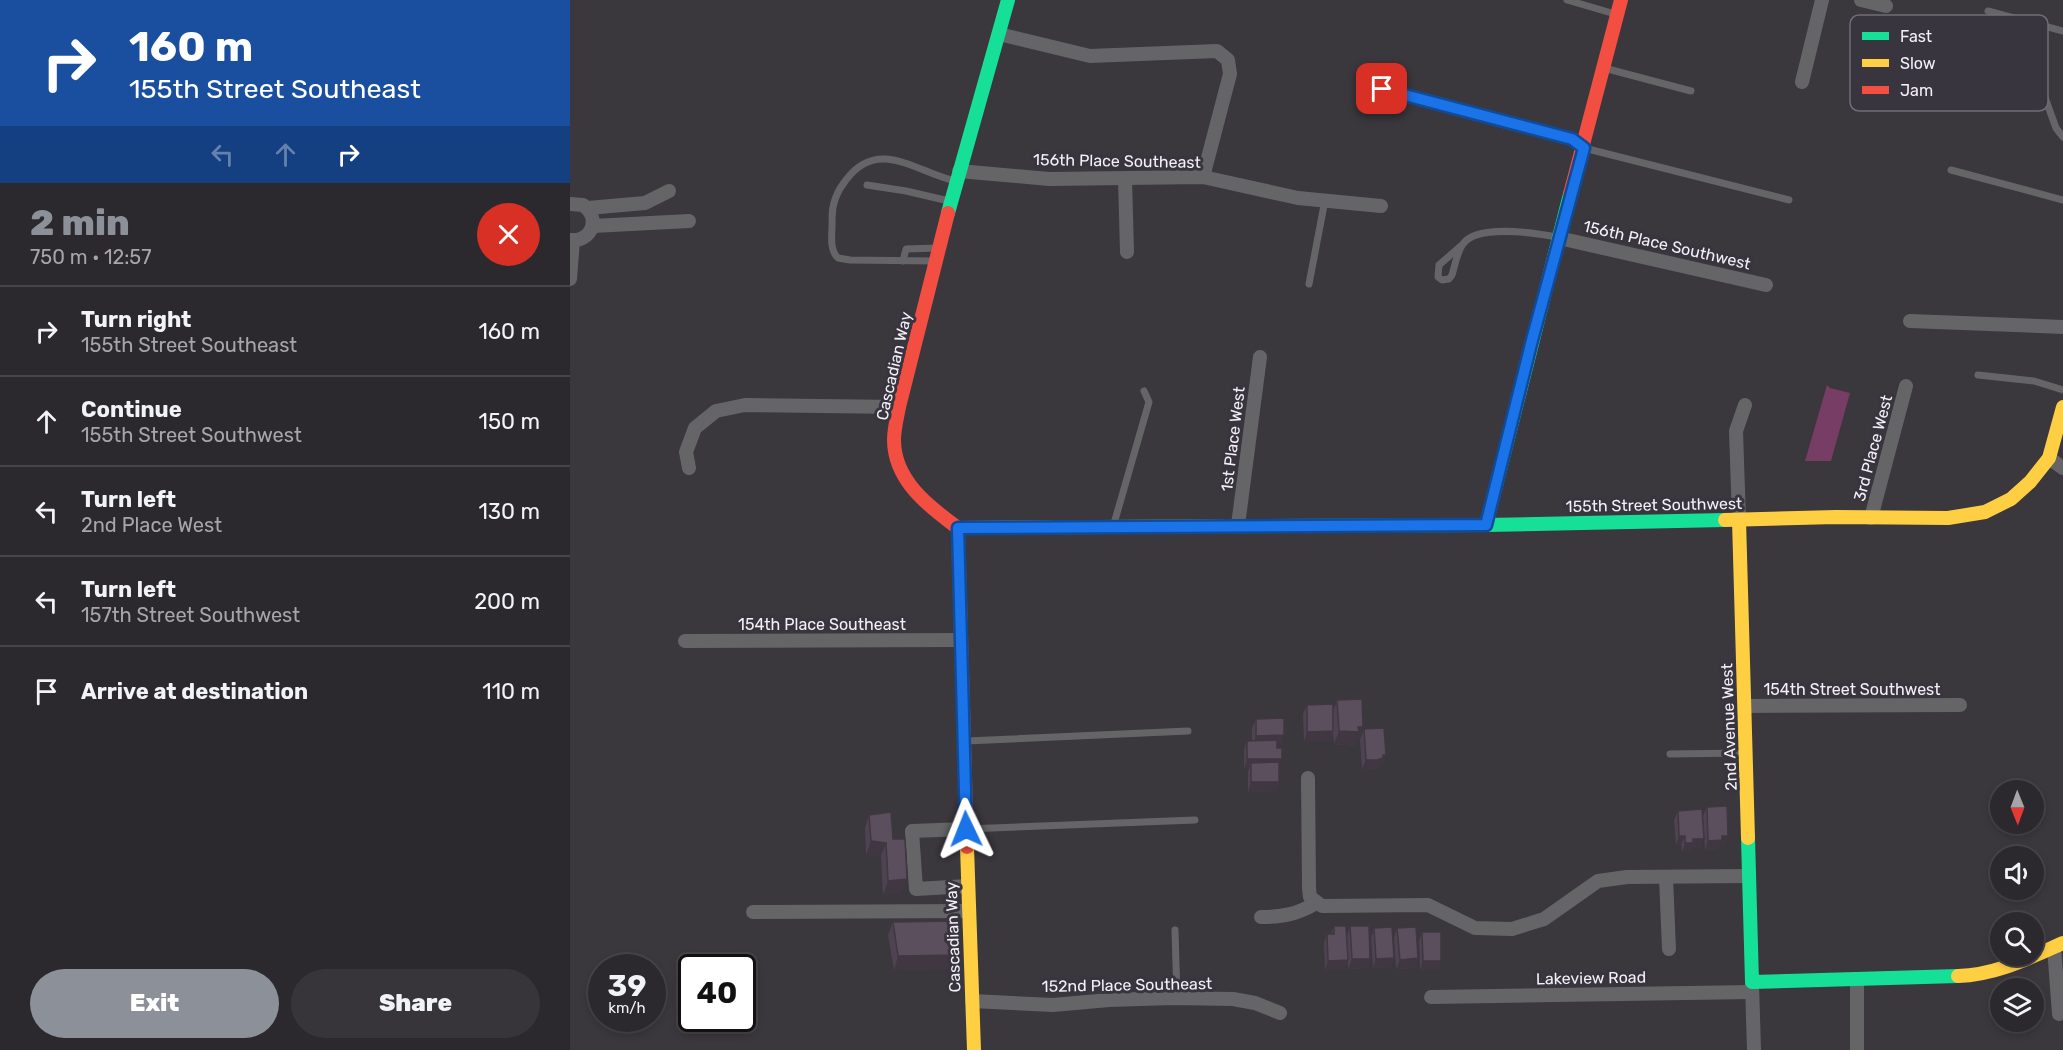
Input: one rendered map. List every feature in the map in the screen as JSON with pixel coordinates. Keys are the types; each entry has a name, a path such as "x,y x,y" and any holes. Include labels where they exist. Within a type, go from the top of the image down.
{"street":[{"name":"Cascadian Way","path":"974,1050 958,528 925,504 908,484 896,457 894,442 899,407 951,202 1008,0"},
{"path":"1486,525 1621,0"},
{"path":"1802,82 1822,0"},
{"path":"1862,0 1886,6"},
{"path":"999,34 1090,56 1218,51 1228,60 1230,74 1203,177"},
{"path":"1382,89 1572,139 1584,148"},
{"name":"156th Place Southeast","path":"958,176 1049,179 1203,177 1298,198 1381,206"},
{"path":"1125,178 1127,252"},
{"path":"570,204 578,203 588,208 645,203 669,191"},
{"path":"570,279 572,240 585,237 593,226 588,208"},
{"path":"593,226 689,221"},
{"name":"156th Place Southwest","path":"1559,238 1766,285"},
{"path":"1910,321 2063,327"},
{"name":"1st Place West","path":"1238,525 1260,357"},
{"name":"3rd Place West","path":"1871,518 1906,386"},
{"path":"689,468 686,452 695,428 716,411 745,405 899,407"},
{"name":"2nd Avenue West","path":"1745,405 1736,431 1754,1050"},
{"path":"2063,407 2049,458 2063,468"},
{"name":"155th Street Southwest","path":"958,528 1486,525 1836,517 1948,518 1985,512 2011,499 2030,483 2049,458"},
{"name":"154th Place Southeast","path":"685,641 960,640"},
{"name":"154th Street Southwest","path":"1745,706 1960,705"},
{"path":"1308,778 1309,888 1310,897 1322,906 1428,905 1475,928 1512,929 1544,919 1598,881 1627,877 1749,876"},
{"path":"966,829 912,831 916,889 968,886"},
{"path":"1666,877 1669,949"},
{"path":"1261,917 1294,915 1316,903"},
{"path":"753,912 969,911"},
{"path":"2058,945 2059,1014"},
{"name":"Lakeview Road","path":"1431,998 1752,987 1857,979 1972,976 2011,966 2058,945"},
{"path":"1857,979 1857,1050"},
{"name":"152nd Place Southeast","path":"972,1001 1053,1005 1109,1000 1233,999 1255,1003 1280,1013"}],"lane":[{"path":"1567,0 1618,15"},
{"path":"1988,11 2003,15"},
{"path":"2048,27 2063,31"},
{"path":"1604,68 1691,91"},
{"path":"2048,106 2056,128 2063,137"},
{"path":"1584,148 1789,200"},
{"path":"938,255 903,261 844,260 834,254 832,207 842,184 850,173 866,161 889,158 958,176"},
{"path":"1951,170 2063,200"},
{"path":"867,185 906,191 951,202"},
{"path":"1309,284 1325,200"},
{"path":"1462,245 1449,279 1443,280 1438,277 1439,265 1470,237 1480,232 1559,238"},
{"path":"903,261 906,249 938,255"},
{"path":"1978,375 2034,381 2063,390"},
{"path":"1113,526 1147,412 1149,402 1143,392"},
{"path":"963,741 1188,731"},
{"path":"1670,754 1746,753"},
{"path":"966,829 1195,820"},
{"path":"1174,930 1177,998"}],"shaded area":[{"path":"1827,385 1830,388 1850,393 1831,461 1805,461"}],"building":[{"path":"1362,699 1363,727 1358,727 1359,732 1339,731 1337,700"},
{"path":"1333,704 1333,731 1307,732 1307,705"},
{"path":"1284,718 1284,735 1256,736 1256,719"},
{"path":"1384,728 1386,755 1377,760 1366,760 1364,729"},
{"path":"1277,740 1277,748 1282,748 1282,759 1247,759 1247,741"},
{"path":"1279,762 1279,782 1251,782 1251,763"},
{"path":"1727,806 1728,836 1722,836 1722,840 1708,841 1707,807"},
{"path":"1702,809 1704,839 1693,839 1693,843 1685,843 1685,836 1679,836 1678,811"},
{"path":"891,812 893,839 905,839 907,879 888,881 886,843 871,841 869,815"},
{"path":"957,921 957,955 898,956 893,922"},
{"path":"1334,926 1346,926 1348,960 1328,961 1327,934 1334,934"},
{"path":"1350,926 1369,926 1370,959 1352,959"},
{"path":"1392,927 1394,958 1376,959 1374,928"},
{"path":"1416,927 1418,958 1400,960 1397,928"},
{"path":"1422,932 1441,932 1441,961 1423,961"}],"traffic: fast":[{"path":"948,213 1008,0"},
{"path":"1486,525 1570,194"},
{"path":"1267,526 1486,525 1725,520"},
{"path":"1748,838 1752,982 1958,976"}],"traffic: slow":[{"path":"1725,520 1836,517 1948,518 1985,512 2011,499 2030,482 2049,458 2063,407"},
{"path":"1739,520 1748,838"},
{"path":"958,528 1267,526"},
{"path":"967,847 974,1050"},
{"path":"1958,976 1999,969 2063,943"}],"traffic: jam":[{"path":"1570,194 1621,0"},
{"path":"948,213 899,407 894,440 900,468 906,480 935,511 958,528"},
{"path":"958,528 967,847"}],"route":[{"path":"966,829 958,528 1486,525 1531,344 1584,148 1572,139 1382,89"}]}
